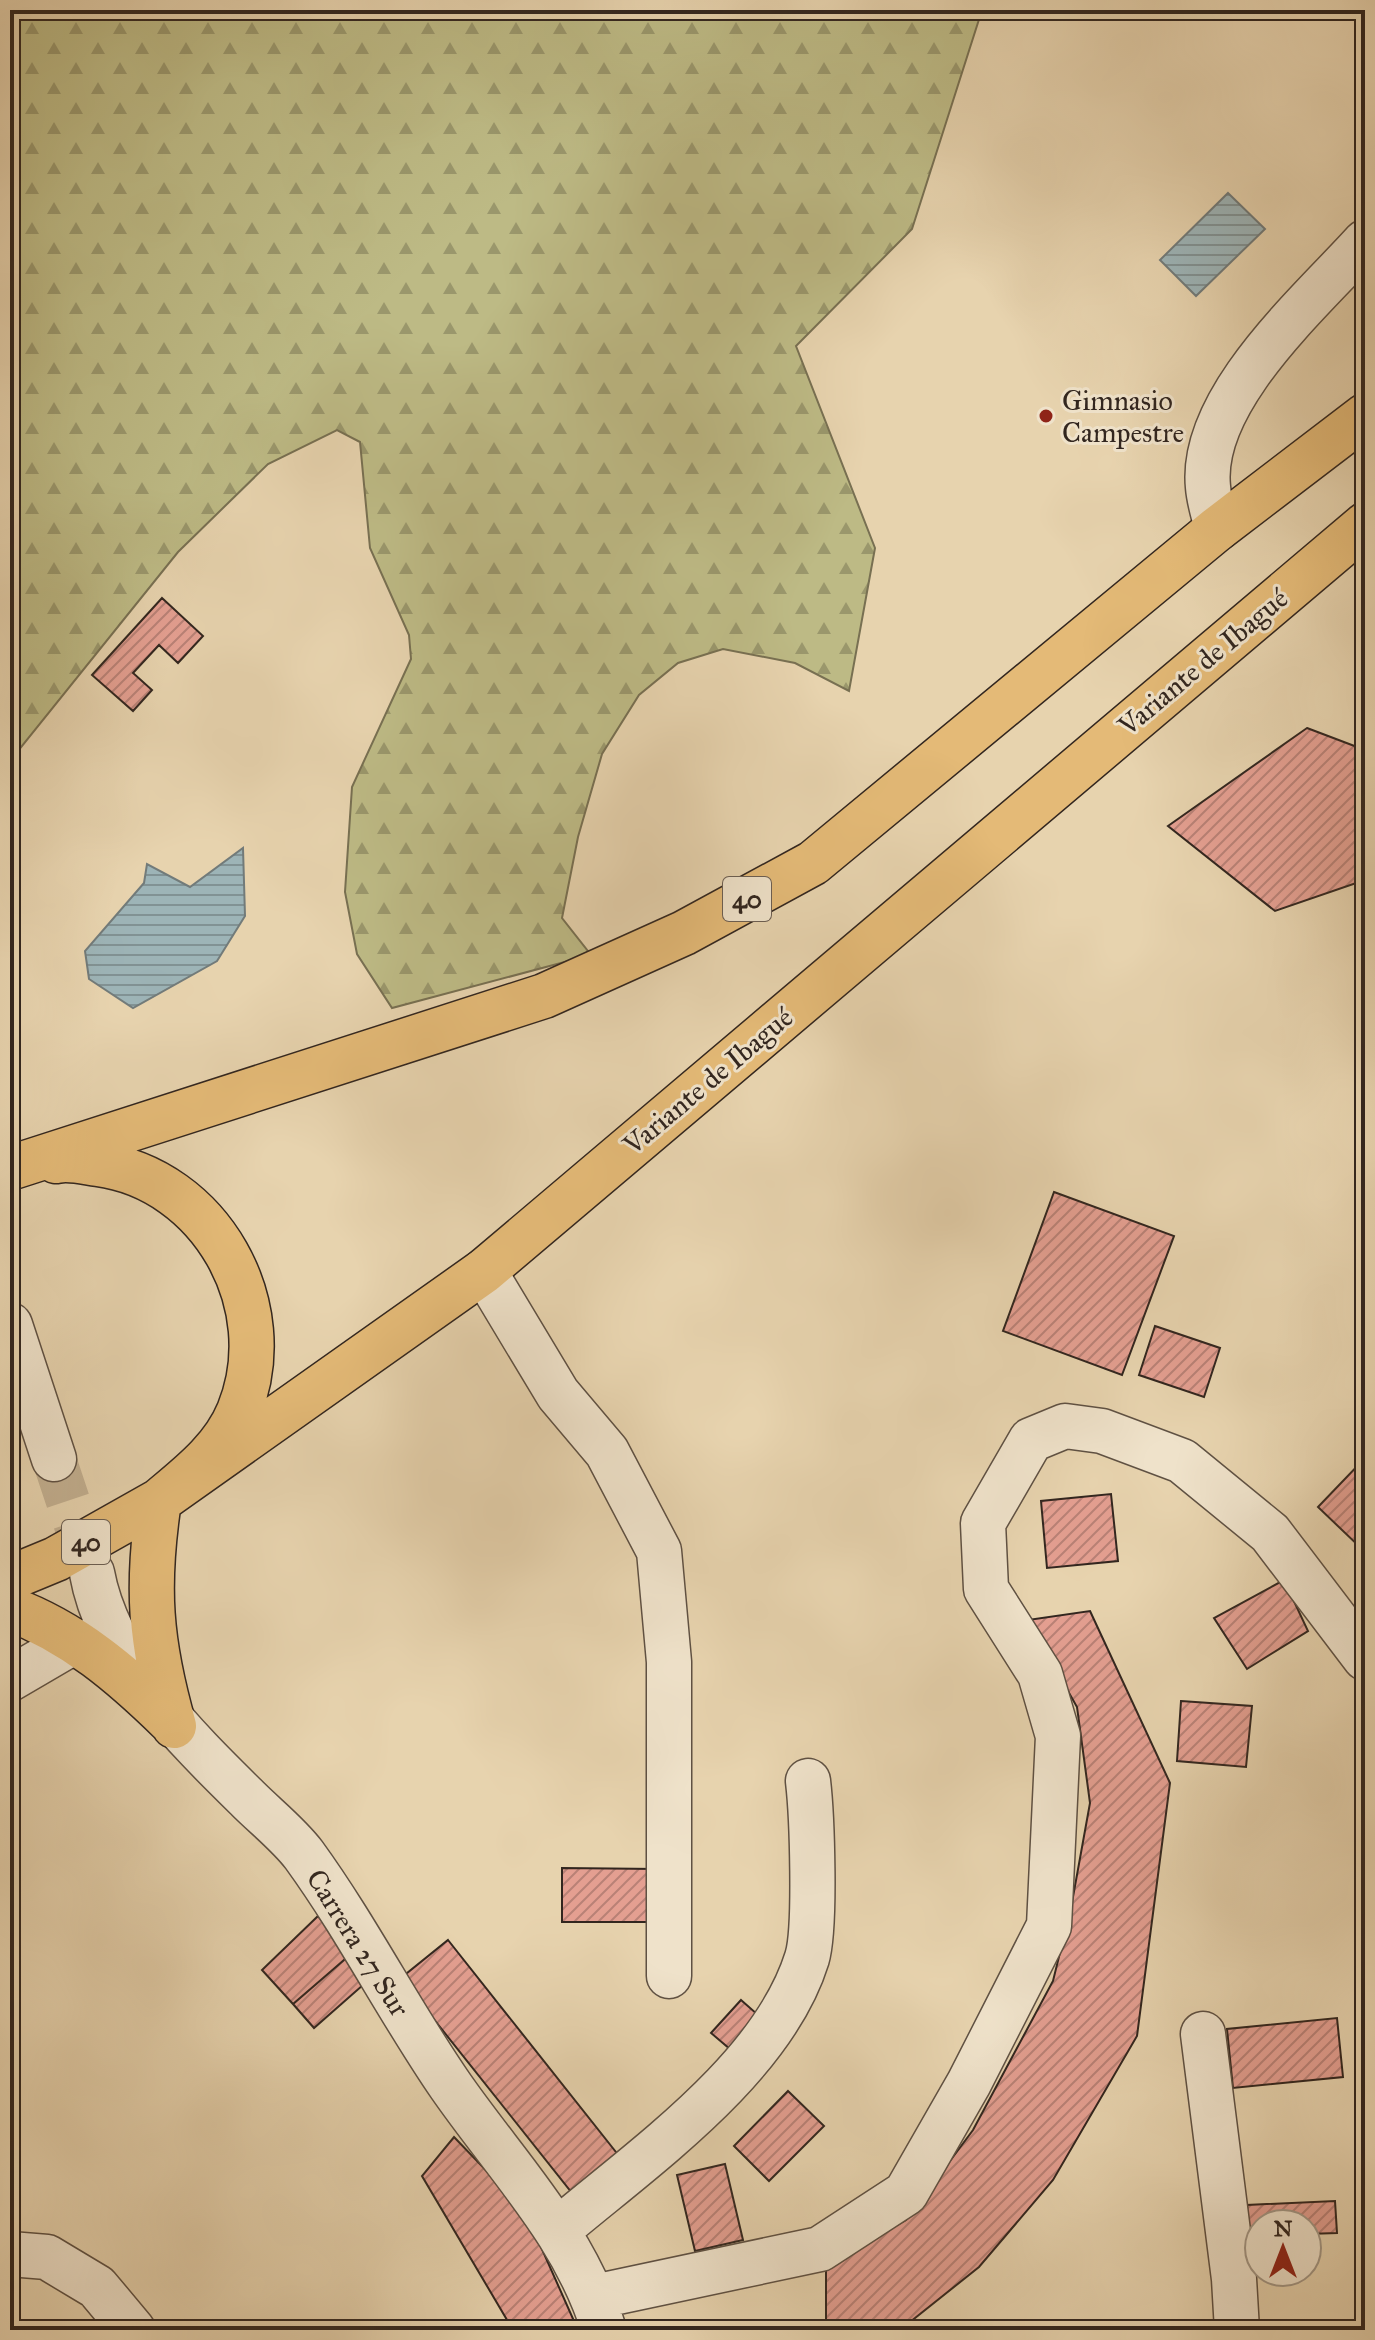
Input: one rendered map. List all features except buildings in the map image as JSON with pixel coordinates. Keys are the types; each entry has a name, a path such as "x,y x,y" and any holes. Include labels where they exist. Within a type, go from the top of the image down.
{"highway":[{"name":"40","path":"10,1169 544,996 684,933 813,863 1217,529 1365,416"},
{"name":"Variante de Ibagué","path":"10,1578 56,1559 159,1501 484,1271 1365,525"},
{"path":"10,1169 64,1159 124,1167 178,1194 220,1238 246,1293 252,1353 239,1411 206,1463 159,1501 151,1557 150,1614 158,1671 174,1726"},
{"path":"10,1609 75,1641 129,1680 174,1726"}],"street":[{"path":"1217,529 1207,484 1214,445 1230,399 1281,332 1365,242"},
{"path":"484,1271 558,1394 607,1452 659,1551 669,1662 669,1976"},
{"path":"10,1325 54,1459"},
{"path":"599,2314 820,2249 906,2193 969,2083 1043,1939 1049,1926 1058,1736 1040,1674 986,1589 983,1523 1031,1440 1065,1426 1102,1431 1182,1461 1270,1533 1365,1658"},
{"name":"Carrera 27 Sur","path":"92,1573 99,1599 140,1678 174,1726 303,1853 453,2089 559,2229 599,2314"},
{"path":"10,1679 75,1641"},
{"path":"559,2229 713,2099 791,2003 809,1954 808,1781"},
{"path":"1203,2034 1234,2279 1237,2330"},
{"path":"10,2254 47,2257 97,2287 133,2330"},
{"path":"1202,2330 1234,2279"}],"path":[{"path":"1365,334 1357,341 1365,349"}],"green space":[{"path":"10,10 982,10 912,229 796,346 875,548 849,691 795,663 723,649 678,663 639,695 602,754 578,837 562,918 591,955 392,1008 357,954 345,892 352,787 411,659 409,635 370,548 360,442 337,430 268,464 178,552 10,761"}],"water":[{"path":"1228,193 1265,229 1196,296 1160,260"},
{"path":"243,848 245,916 217,961 133,1008 89,979 85,951 144,883 147,864 190,887"}],"tunnel":[{"path":"54,1459 92,1573"}],"place":[{"name":"Gimnasio Campestre","path":"1046,416"}]}
